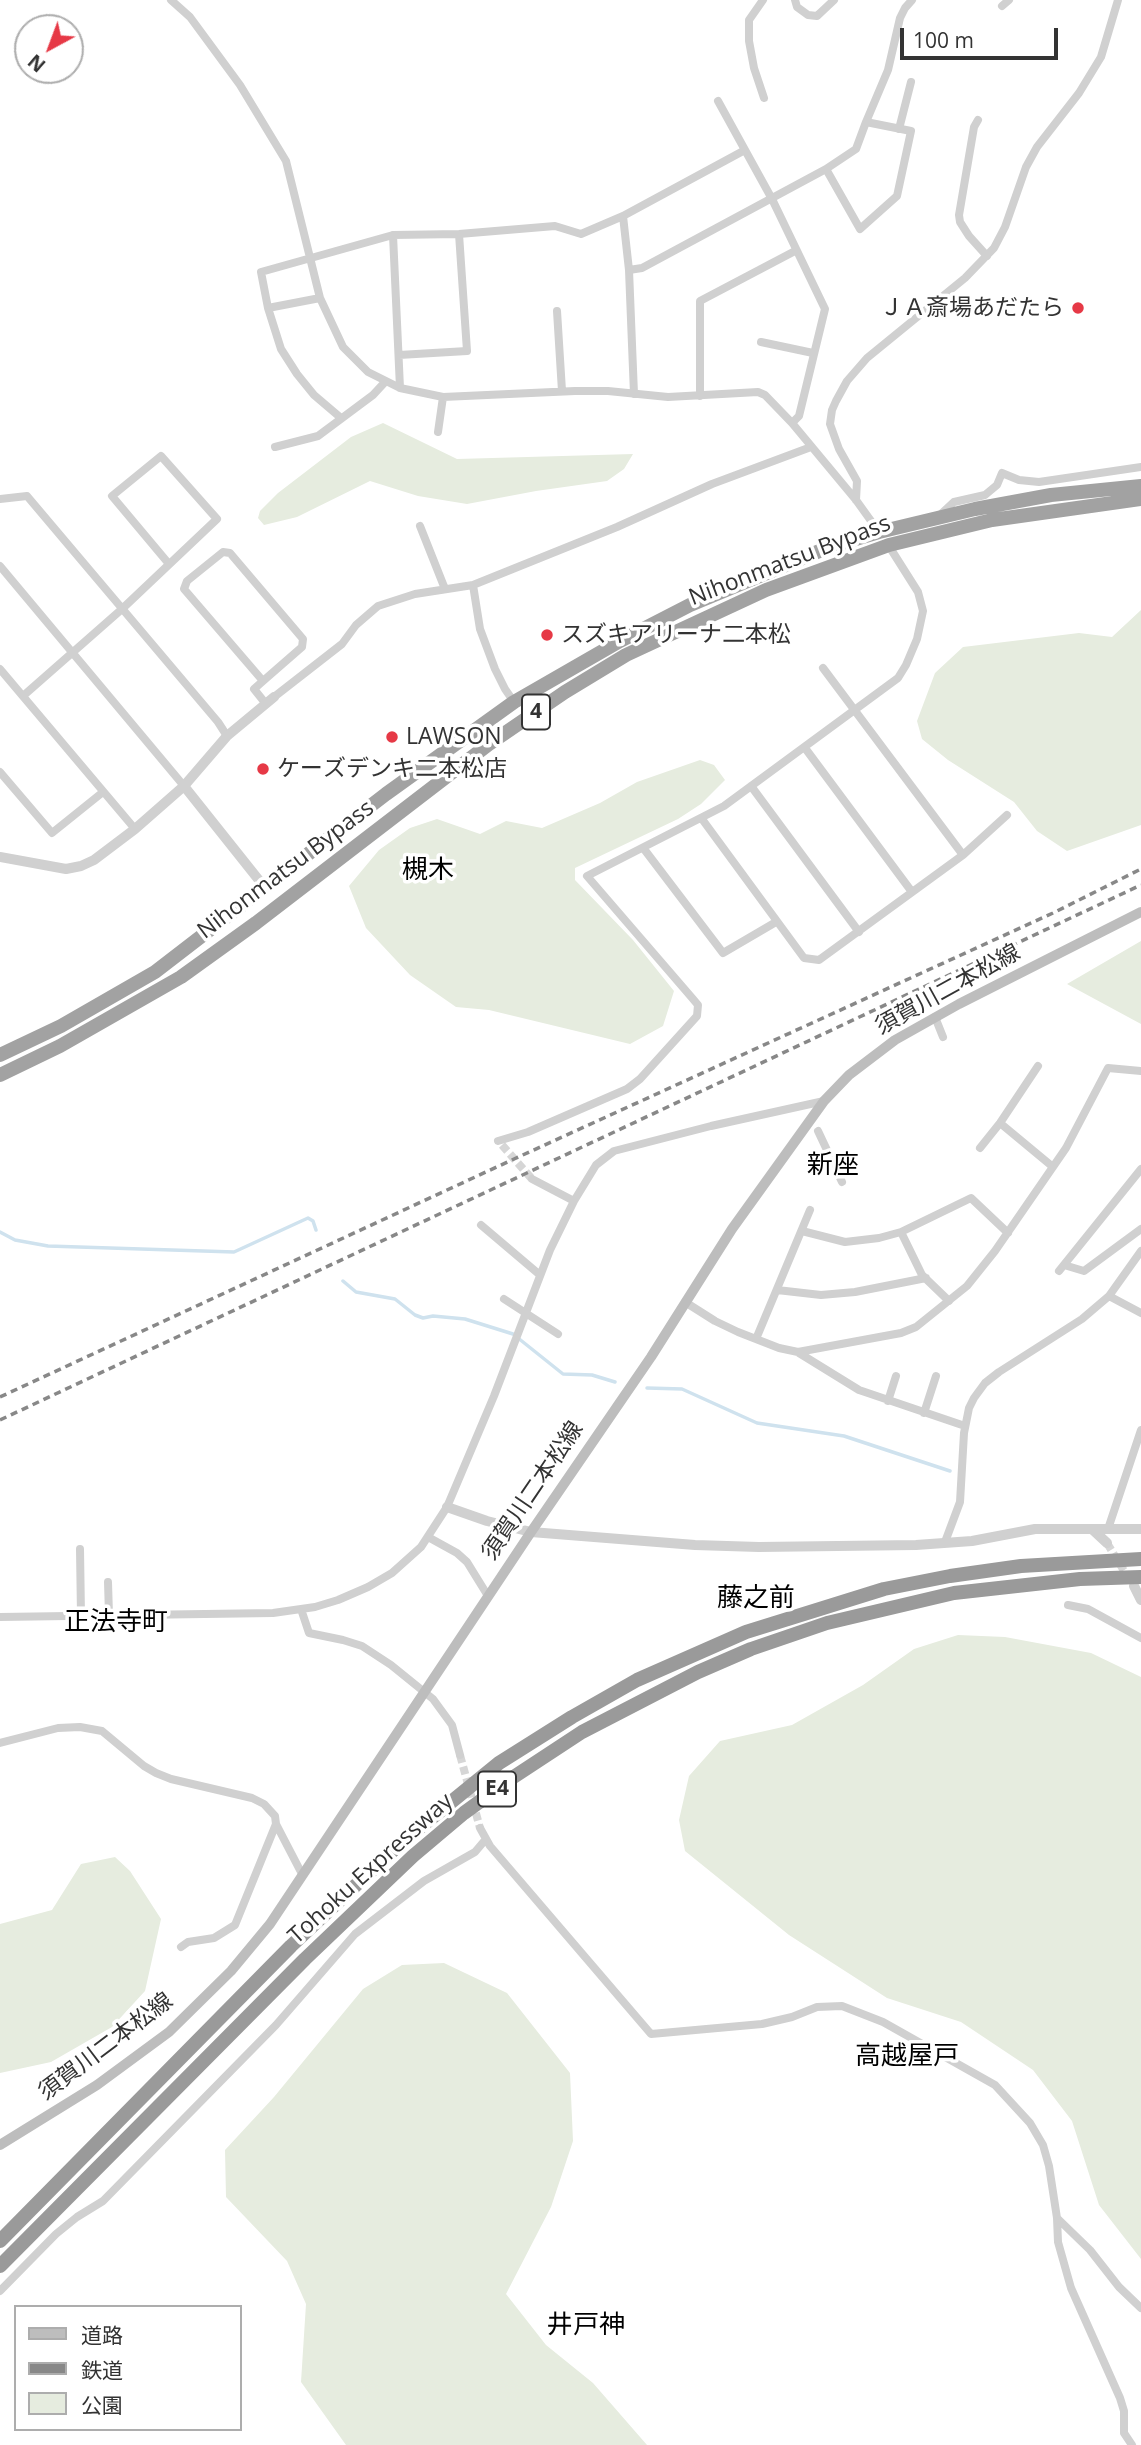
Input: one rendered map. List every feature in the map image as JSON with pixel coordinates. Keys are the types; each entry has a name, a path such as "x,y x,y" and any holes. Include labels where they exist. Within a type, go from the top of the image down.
{"highway":[{"name":"Nihonmatsu Bypass","path":"0,1055 61,1026 155,972 386,794 514,702 620,641 690,605 829,547 879,532 975,509 1051,495 1141,486"},
{"name":"Nihonmatsu Bypass","path":"0,1075 60,1046 181,977 256,923 489,744 626,656 726,607 888,545 992,520 1141,499"},
{"name":"Tohoku Expressway","path":"0,2241 291,1946 392,1851 499,1763 572,1717 637,1681 746,1632 884,1589 1021,1566 1141,1559"},
{"name":"Tohoku Expressway","path":"0,2266 305,1959 413,1856 464,1813 582,1732 698,1672 751,1649 827,1623 954,1593 1057,1581 1137,1582"}],"main road":[{"name":"須賀川二本松線","path":"0,2145 97,2085 169,2032 231,1971 270,1924 424,1691 651,1357 732,1229 824,1101 849,1075 895,1040 1141,912"}],"street":[{"path":"171,0 190,17 240,85 286,161 320,298 343,347 359,365 400,388 443,397 562,391 700,396 758,392 765,395 792,423 856,500 918,592 923,611 917,639 898,678 702,819 587,876 698,1005 697,1016 640,1079 626,1088 528,1132 498,1141"},
{"path":"763,0 749,20 749,41 764,98"},
{"path":"795,0 797,7 808,15 817,16 834,0"},
{"path":"628,270 642,268 826,169 856,149 888,69 900,18 912,0"},
{"path":"856,500 857,481 839,449 830,424 832,410 847,381 867,358 965,278 994,248 1005,227 1026,166 1037,147 1079,93 1101,57 1118,0"},
{"path":"900,129 911,82"},
{"path":"718,101 772,199 825,309 799,416 792,423"},
{"path":"978,120 974,127 959,215 960,222 969,236 987,256"},
{"path":"826,169 860,229 897,196 911,131 866,122"},
{"path":"341,418 314,395 281,349 268,308 261,272 393,236 555,226 581,234 624,216 744,150"},
{"path":"624,216 634,394"},
{"path":"399,355 467,351 459,234"},
{"path":"393,236 400,388"},
{"path":"700,396 700,301 795,251"},
{"path":"268,308 320,298"},
{"path":"557,311 562,391"},
{"path":"761,342 813,353"},
{"path":"275,447 317,436 386,382"},
{"path":"438,432 443,397"},
{"path":"0,857 66,869 81,866 103,855 184,786 227,736 342,644 356,625 378,606 415,594 473,585 617,527 712,484 811,447"},
{"path":"23,696 122,609 217,519 161,456 112,496 169,564"},
{"path":"937,519 954,502 985,495 997,485 1002,473 1019,480 1039,482 1141,467"},
{"path":"0,499 27,496 227,736"},
{"path":"420,526 445,589"},
{"path":"263,681 184,589 187,581 223,552 230,552 303,639 302,647 254,689 271,700"},
{"path":"0,566 184,786 266,889"},
{"path":"473,585 480,629 500,679 514,702"},
{"path":"823,667 962,855"},
{"path":"0,669 135,829"},
{"path":"804,748 912,892"},
{"path":"0,772 52,833 103,792"},
{"path":"751,786 859,932"},
{"path":"702,819 804,958 819,960 962,855 1007,815"},
{"path":"644,849 723,953 776,922"},
{"path":"935,1017 943,1037"},
{"path":"980,1148 1038,1066"},
{"path":"798,1352 901,1333 916,1327 949,1301 967,1286 1008,1233 1073,1136 1108,1068 1141,1072"},
{"path":"0,1618 273,1613 338,1600 368,1587 400,1567 428,1537 447,1507 541,1275 574,1201 596,1165 614,1151 824,1101"},
{"path":"1000,1123 1053,1167"},
{"path":"818,1131 842,1182"},
{"path":"1141,1169 1062,1268 1084,1271 1141,1229"},
{"path":"532,1179 574,1201"},
{"path":"802,1231 845,1242 879,1238 901,1232 971,1198 1008,1233"},
{"path":"756,1339 810,1210"},
{"path":"481,1225 541,1275"},
{"path":"901,1232 926,1278 949,1301"},
{"path":"945,1542 960,1502 965,1426 969,1408 985,1383 1082,1319 1109,1296 1141,1251"},
{"path":"777,1290 821,1295 855,1292 926,1278"},
{"path":"1109,1296 1141,1313"},
{"path":"504,1299 558,1334"},
{"path":"685,1302 715,1321 779,1348 798,1352 859,1390 965,1426"},
{"path":"888,1401 896,1376"},
{"path":"924,1413 936,1376"},
{"path":"1108,1529 1141,1430"},
{"path":"447,1507 531,1532 681,1544 760,1547 972,1541 1035,1529 1141,1529"},
{"path":"1092,1529 1107,1543"},
{"path":"428,1537 457,1553 467,1562 488,1596"},
{"path":"80,1549 81,1616"},
{"path":"1137,1582 1141,1600"},
{"path":"108,1583 108,1615"},
{"path":"1068,1605 1088,1609 1141,1638"},
{"path":"301,1609 309,1633 362,1646 424,1691 452,1725 460,1755"},
{"path":"0,1743 58,1728 94,1729 110,1736 156,1773 252,1798 264,1804 275,1816 276,1824 302,1874"},
{"path":"181,1947 188,1942 214,1938 234,1925 276,1824"},
{"path":"480,1828 486,1839 651,2034 762,2024 792,2017 817,2007 842,2006 883,2022 995,2085 1030,2123 1043,2146 1049,2166 1058,2242 1071,2288 1120,2398 1124,2412 1124,2433 1132,2445"},
{"path":"0,2291 56,2234 103,2201 276,2025 355,1934 415,1887 475,1852 486,1839"},
{"path":"1057,2218 1090,2250 1119,2287 1141,2308"}],"green space":[{"path":"383,423 457,459 633,454 624,469 607,481 467,504 418,496 370,481 297,517 264,525 258,518 260,511 278,493 351,437"},
{"path":"1141,610 1141,825 1067,851 1037,831 1014,802 948,760 922,739 917,721 935,673 963,647 1079,633 1112,637"},
{"path":"700,760 714,765 725,780 701,804 678,819 575,868 575,880 633,940 674,991 663,1026 630,1044 489,1010 456,1007 410,975 366,928 349,886 379,850 410,828 437,819 480,834 506,821 542,828 600,803 637,782"},
{"path":"1141,941 1141,1024 1067,984"},
{"path":"958,1635 1005,1637 1091,1653 1141,1677 1141,2259 1099,2205 1072,2121 1033,2070 961,2022 887,1998 789,1935 685,1851 679,1820 689,1776 720,1741 792,1725 863,1685 914,1649"},
{"path":"115,1857 130,1871 161,1919 145,1991 112,2027 51,2062 0,2073 0,1924 52,1910 81,1864"},
{"path":"444,1963 507,1993 570,2073 573,2141 551,2207 506,2294 546,2345 593,2383 647,2445 346,2445 301,2382 306,2304 287,2261 226,2197 225,2150 274,2097 363,1989 402,1965"}],"waterway":[{"path":"0,1232 15,1240 48,1246 234,1252 308,1218 313,1221 316,1230"},
{"path":"343,1281 356,1292 395,1299 423,1318 433,1316 465,1319 513,1334 563,1374 592,1375 615,1382"},
{"path":"647,1388 682,1389 757,1423 844,1436 950,1471"}],"tunnel":[{"path":"502,1145 532,1179"},
{"path":"1107,1543 1129,1579"},
{"path":"460,1755 480,1828"}],"railway":[{"path":"0,1397 1053,913 1141,869"},
{"path":"0,1420 1141,885"}],"place":[{"name":"ＪＡ斎場あだたら","path":"1078,308"},
{"name":"スズキアリーナ二本松","path":"547,635"},
{"name":"LAWSON","path":"392,737"},
{"name":"ケーズデンキ二本松店","path":"263,769"}],"district":[{"name":"槻木","path":"428,871"},
{"name":"新座","path":"833,1166"},
{"name":"藤之前","path":"756,1599"},
{"name":"正法寺町","path":"116,1623"},
{"name":"高越屋戸","path":"907,2057"},
{"name":"井戸神","path":"586,2326"}]}
